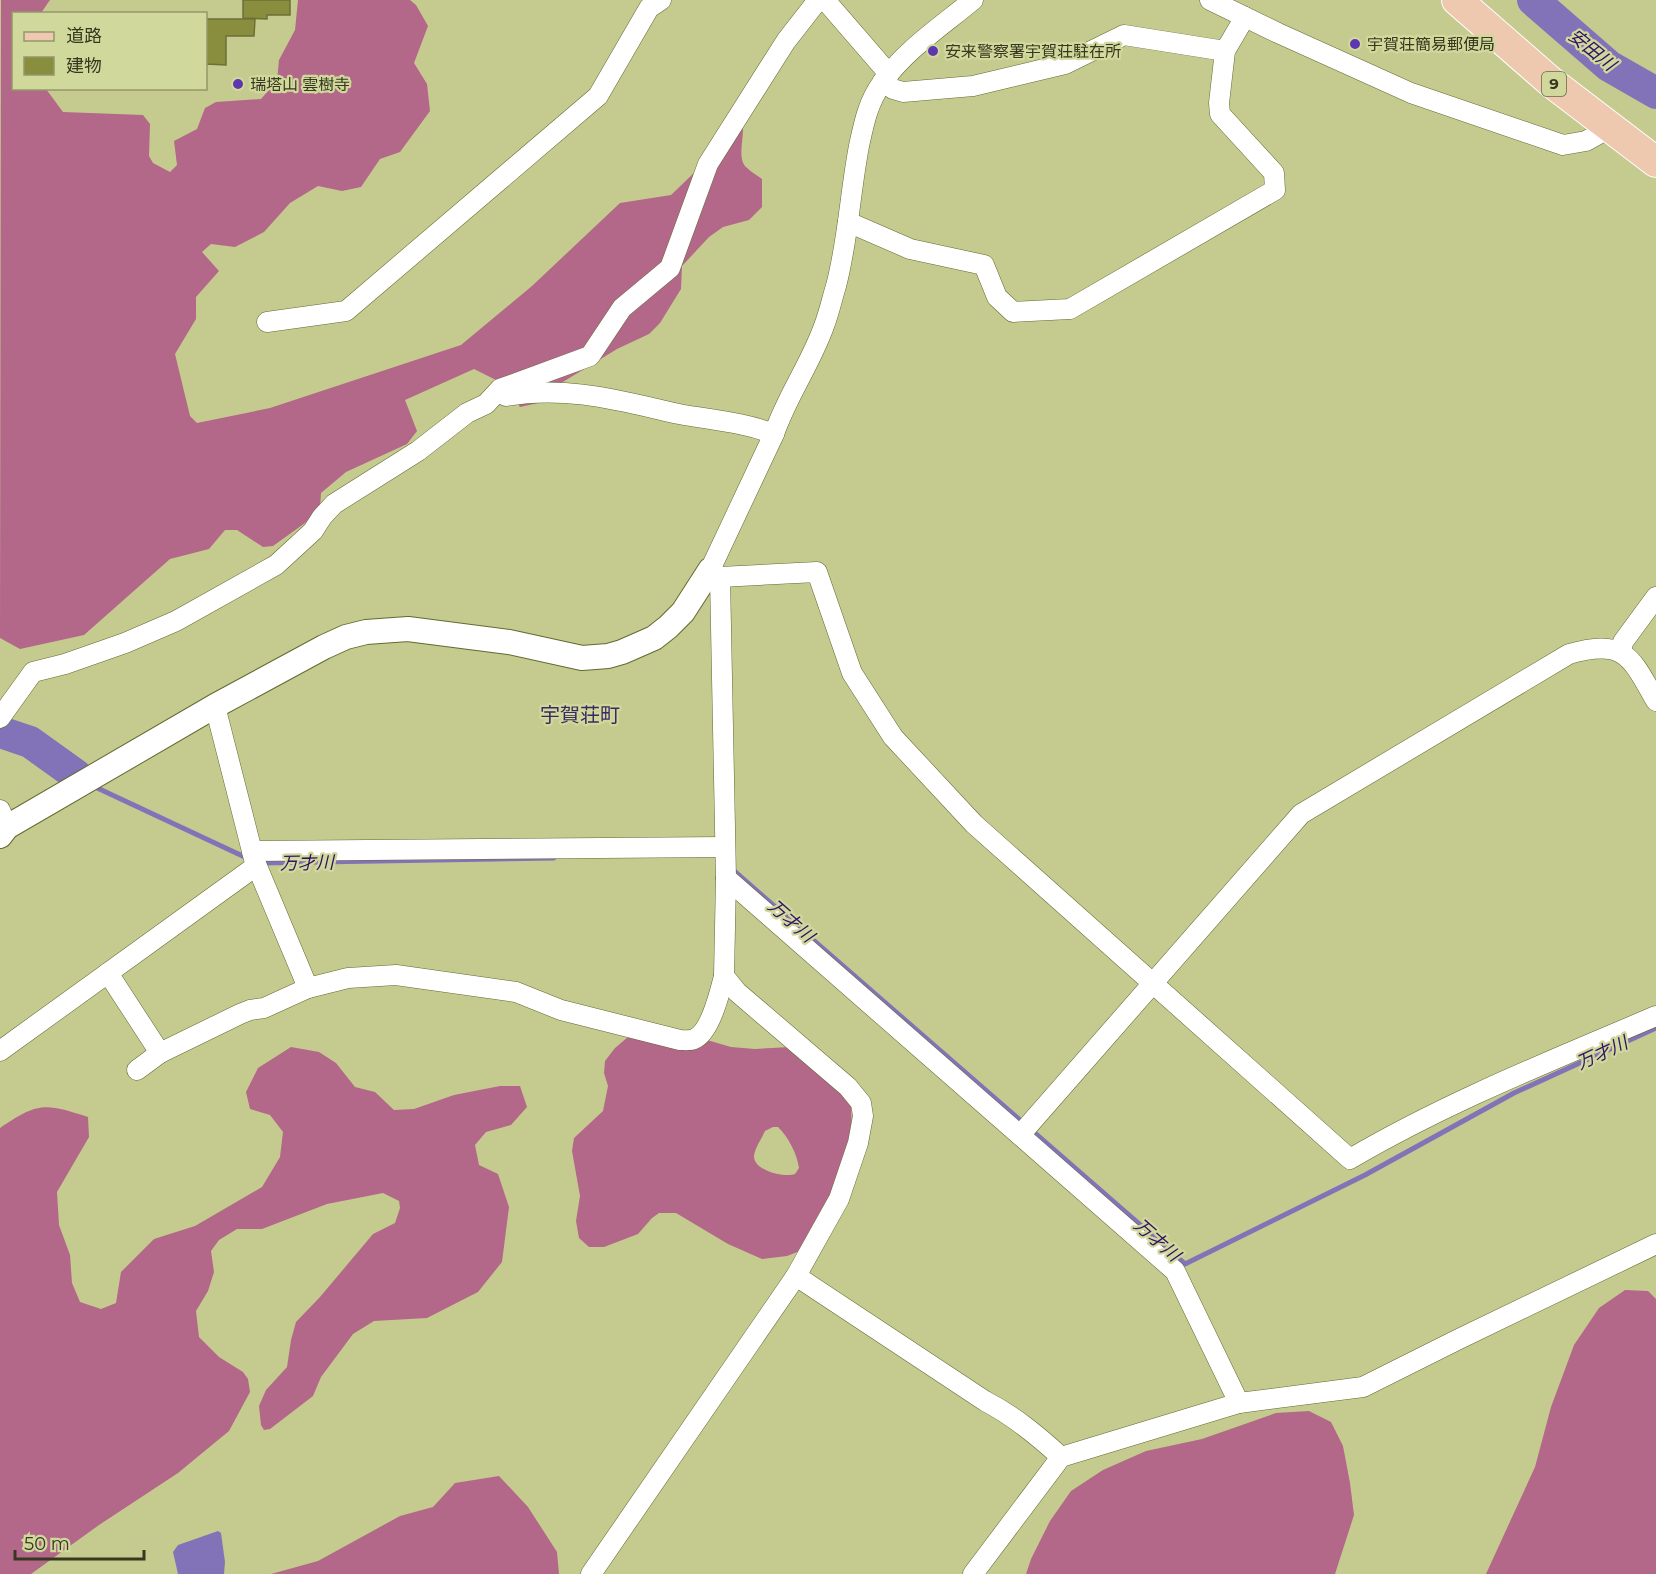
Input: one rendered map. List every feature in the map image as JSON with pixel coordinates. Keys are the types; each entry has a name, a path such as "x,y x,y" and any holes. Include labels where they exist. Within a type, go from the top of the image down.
{"main road":[{"name":"9","path":"1457,0 1551,82 1656,162"}],"street":[{"path":"486,404 500,389 590,356 622,308 670,268 708,164 786,41 818,0"},
{"path":"825,0 893,89 903,92 973,86 1065,64 1124,35 1225,51"},
{"path":"2,824 324,647 366,632 408,629 509,642 582,658 608,656 622,652 654,638 668,627 715,574 781,414 824,327 837,282 848,222 852,181 866,112 886,78 911,51 973,0"},
{"path":"1210,0 1411,93 1563,145 1586,141 1611,127"},
{"path":"267,322 346,311 598,96 649,9 658,1"},
{"path":"848,222 910,249 984,265 997,297 1014,312 1070,309 1275,190 1274,172 1220,114 1219,103 1225,51 1245,17"},
{"path":"0,718 33,672 65,664 125,643 176,621 276,565 313,531 334,504 418,451 467,413 498,397 541,392 618,399 680,414 754,426 774,434"},
{"path":"715,574 817,573 852,673 893,737 974,824 1350,1159 1398,1131 1656,1016"},
{"path":"137,1070 160,1053 250,1010 264,1008 308,988 348,978 396,975 516,992 561,1010 680,1040 695,1039 702,1032 719,996 724,976 726,879 715,574"},
{"path":"1621,652 1623,642 1656,597"},
{"path":"1025,1129 1300,814 1569,654 1596,649 1621,652 1635,665 1656,701"},
{"path":"215,706 255,862 308,988"},
{"path":"0,1051 255,862 724,847"},
{"path":"726,879 1025,1129 1175,1271 1239,1404"},
{"path":"108,973 160,1053"},
{"path":"591,1574 796,1276 839,1199 858,1143 863,1107 848,1087 736,992 724,976"},
{"path":"973,1574 1061,1456 1239,1404 1364,1387 1459,1338 1656,1244"},
{"path":"796,1276 985,1401 1008,1413 1061,1456"}],"shaded area":[{"path":"1,0 50,0 42,12 12,12 12,90 47,90 63,112 143,115 150,124 149,156 153,163 170,172 177,165 174,141 197,129 205,108 216,102 261,99 277,81 279,60 295,30 298,0 410,0 416,5 428,26 414,63 427,84 430,111 400,152 380,159 361,187 342,191 318,186 290,203 264,232 235,247 211,244 202,252 219,271 196,297 196,319 175,354 190,416 197,423 270,408 461,345 532,286 620,203 671,195 723,145 742,120 743,163 762,179 762,207 749,220 723,227 709,237 682,266 681,289 660,323 649,334 617,349 553,388 538,403 520,407 506,385 474,369 405,400 417,431 407,444 346,472 321,493 320,508 305,523 273,546 263,547 237,530 225,530 209,549 170,559 84,635 20,649 0,638"},
{"path":"638,1035 707,1040 731,1047 755,1049 790,1047 851,1103 852,1136 834,1189 800,1251 787,1256 762,1259 728,1244 676,1213 659,1213 638,1234 604,1247 589,1247 579,1238 576,1221 580,1196 572,1151 574,1138 603,1111 608,1086 604,1073 605,1061 628,1037","holes":["778,1127 789,1141 796,1157 799,1168 795,1174 784,1175 765,1170 759,1166 754,1157 765,1131"]},
{"path":"291,1047 319,1052 336,1063 355,1087 375,1092 394,1110 414,1109 454,1095 500,1086 520,1086 527,1107 511,1125 486,1132 475,1145 479,1165 498,1174 509,1207 502,1262 478,1292 427,1318 374,1321 353,1334 321,1377 313,1396 270,1429 264,1430 261,1425 259,1406 266,1390 287,1367 296,1322 373,1234 395,1223 400,1208 399,1201 383,1193 327,1204 262,1229 237,1229 219,1240 211,1251 214,1272 208,1291 196,1311 199,1337 219,1357 243,1372 248,1379 250,1392 229,1431 178,1473 99,1525 31,1574 0,1574 0,1128 33,1109 51,1107 88,1117 89,1137 57,1192 59,1225 70,1255 72,1283 80,1302 101,1309 116,1303 121,1272 154,1239 195,1226 262,1187 280,1157 283,1132 270,1115 250,1109 246,1092 258,1068"},
{"path":"1625,1290 1648,1291 1656,1299 1656,1574 1486,1574 1535,1467 1551,1407 1574,1345 1599,1308"},
{"path":"1309,1411 1331,1422 1343,1446 1350,1483 1354,1515 1335,1574 1026,1574 1050,1521 1071,1491 1103,1470 1146,1451 1202,1439 1276,1413"},
{"path":"499,1476 528,1507 557,1552 559,1574 271,1574 318,1561 400,1516 433,1507 455,1483"},
{"path":"218,1531 221,1533 225,1562 224,1574 178,1574 173,1552 178,1545"}],"building":[{"path":"243,0 290,0 290,15 267,15 267,19 243,18"},
{"path":"207,19 255,19 254,36 226,36 226,65 207,64"}],"waterway":[{"name":"安田川","path":"1533,0 1609,66 1656,93"},
{"name":"万才川","path":"0,732 30,742 76,775"},
{"name":"万才川","path":"93,786 249,859"},
{"name":"万才川","path":"261,863 554,858"},
{"name":"万才川","path":"733,870 1185,1264 1365,1175 1514,1093 1656,1028"}],"place":[{"name":"宇賀荘簡易郵便局","path":"1355,44"},
{"name":"安来警察署宇賀荘駐在所","path":"933,51"},
{"name":"瑞塔山 雲樹寺","path":"238,84"}],"district":[{"name":"宇賀荘町","path":"580,715"}]}
